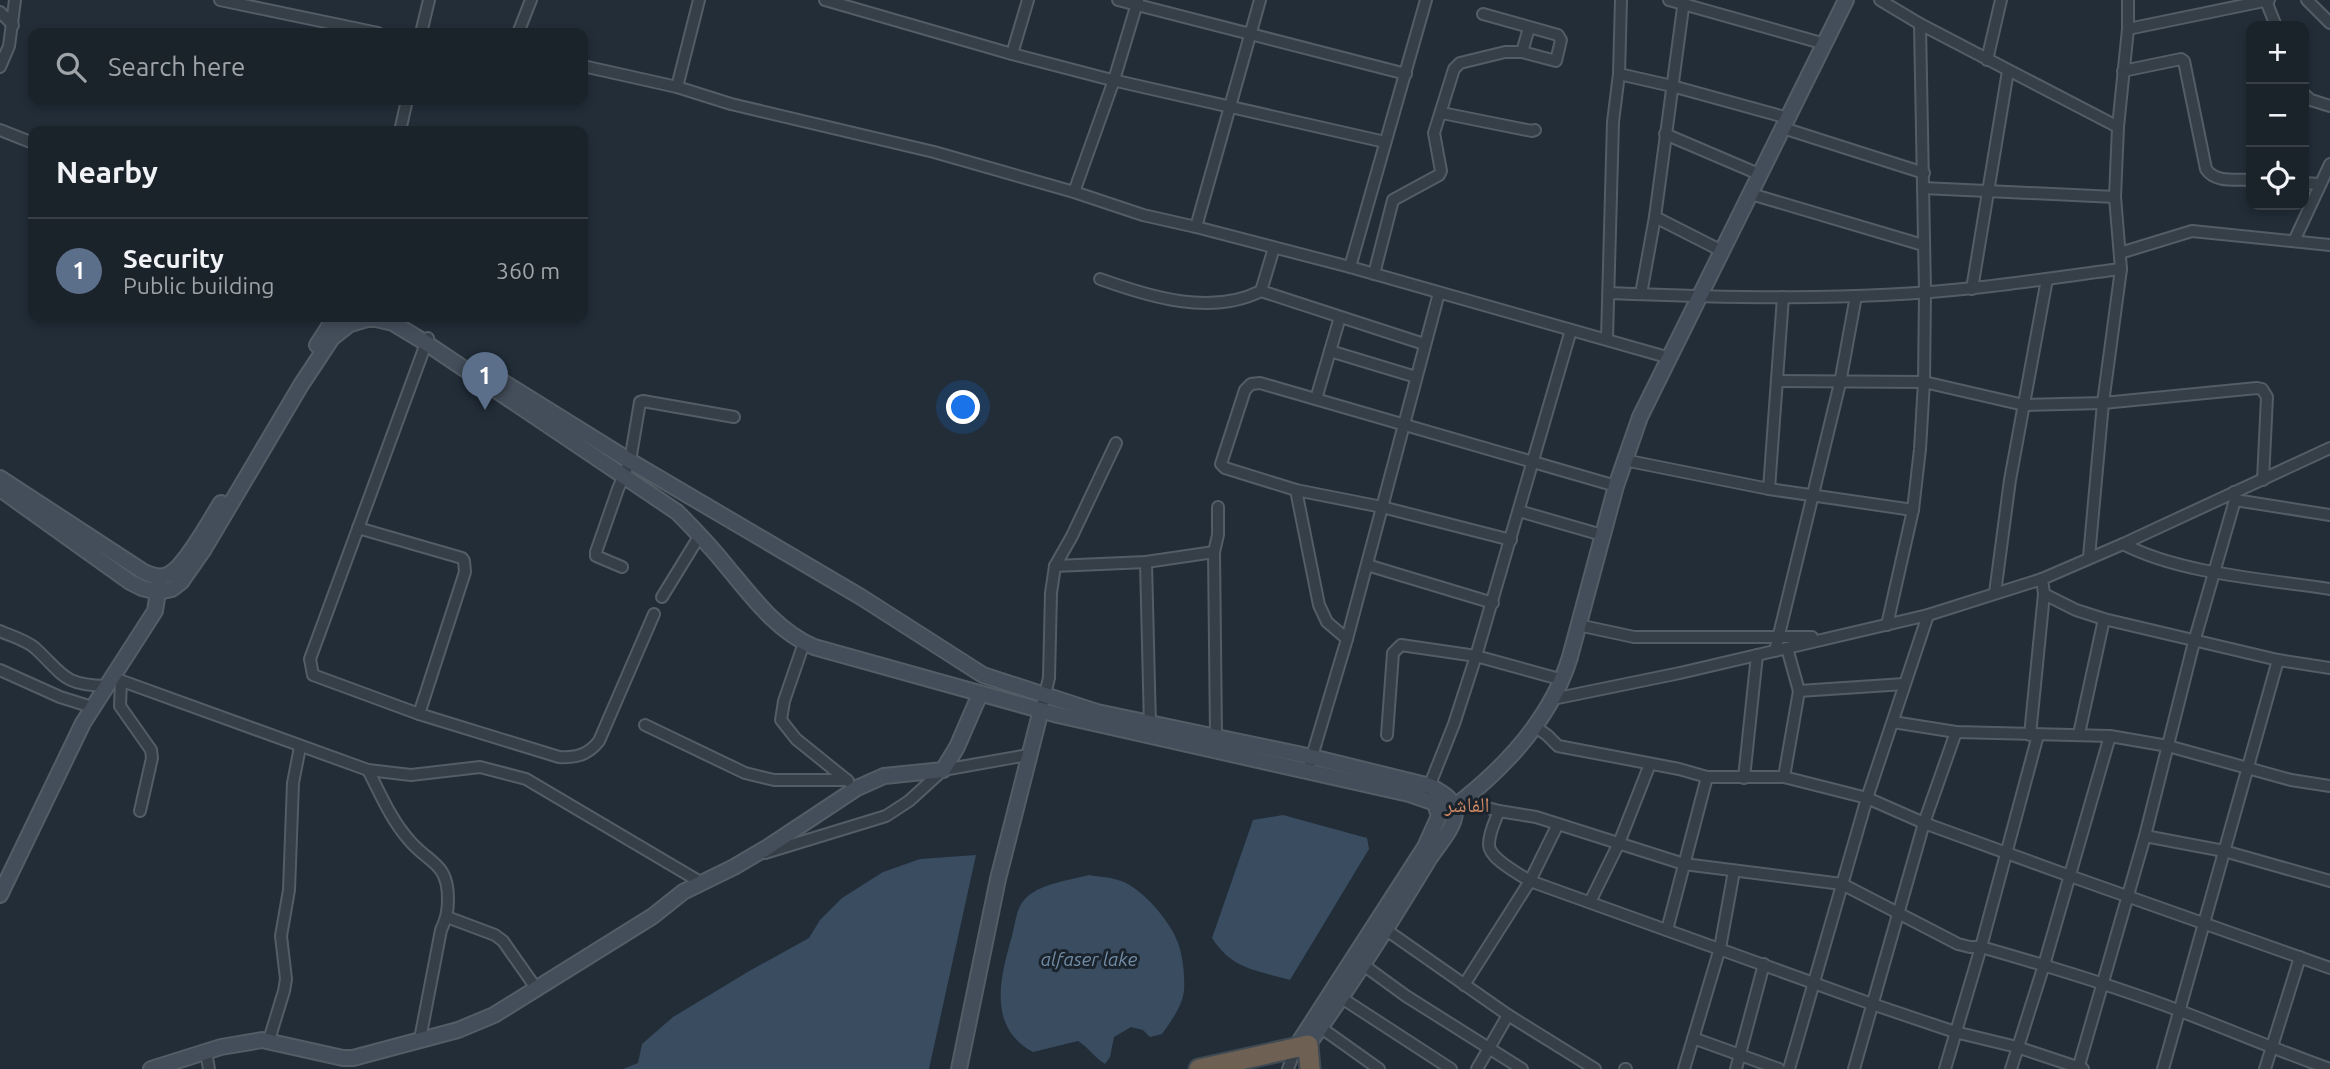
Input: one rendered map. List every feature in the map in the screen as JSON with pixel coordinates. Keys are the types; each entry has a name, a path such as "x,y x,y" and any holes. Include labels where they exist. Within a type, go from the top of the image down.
{"highway":[{"path":"1199,1069 1256,1055 1300,1059"}],"street":[{"path":"0,67 9,46 15,0"},
{"path":"220,0 260,5 357,28"},
{"path":"422,28 429,0"},
{"path":"520,28 531,0"},
{"path":"677,87 699,0"},
{"path":"825,0 852,4 1012,54 1114,80 1385,142"},
{"path":"1012,54 1028,0"},
{"path":"1118,0 1137,2 1406,74"},
{"path":"1196,228 1260,0"},
{"path":"1350,267 1426,0"},
{"path":"1607,338 1613,122 1619,74 1621,0"},
{"path":"1669,0 1684,2 1825,44"},
{"path":"1439,810 1458,804 1496,773 1534,726 1563,680 1616,486 1640,417 1846,0"},
{"path":"1880,0 1987,60 2118,127"},
{"path":"1987,60 2001,0"},
{"path":"2090,557 2103,403 2121,269 2115,197 2128,0"},
{"path":"2128,29 2268,0 2274,21"},
{"path":"2306,0 2330,23"},
{"path":"1074,192 1114,80 1137,2"},
{"path":"1641,294 1655,217 1684,2"},
{"path":"0,12 13,25"},
{"path":"1374,274 1393,200 1439,175 1441,171 1434,133 1454,69 1460,63 1505,52 1522,52 1556,61 1561,37 1482,14"},
{"path":"1887,625 1913,510 1924,382 1924,173 1920,24"},
{"path":"1522,52 1529,28"},
{"path":"2123,71 2181,59 2184,61 2206,169 2210,175 2218,178 2246,180"},
{"path":"588,67 934,152 1074,192 1143,215 1350,267 1670,358"},
{"path":"1972,289 2008,71"},
{"path":"1619,74 1672,86 1786,123 1924,173"},
{"path":"2309,98 2330,106"},
{"path":"401,126 406,105"},
{"path":"1442,113 1535,130"},
{"path":"0,130 28,141"},
{"path":"1665,134 1761,175"},
{"path":"2294,241 2330,164"},
{"path":"2309,183 2320,184"},
{"path":"1923,188 2115,197"},
{"path":"1751,194 1923,245"},
{"path":"1655,217 1722,251"},
{"path":"2120,253 2192,231 2330,245"},
{"path":"1261,291 1274,248"},
{"path":"1609,293 1699,298 1856,296 1972,289 2121,269"},
{"path":"1100,279 1125,288 1204,303 1229,303 1261,291 1424,344"},
{"path":"1995,593 2010,480 2048,279"},
{"path":"1310,764 1347,639 1439,293"},
{"path":"1784,777 1798,691 1778,638 1840,383 1856,296"},
{"path":"1769,489 1783,298"},
{"path":"1316,399 1340,317"},
{"path":"389,322 427,340"},
{"path":"401,322 627,468 861,597 952,657 1043,703"},
{"path":"0,489 142,589 159,584 177,586 189,572 254,456 332,338 338,323"},
{"path":"1427,792 1454,724 1493,603 1571,330"},
{"path":"427,340 310,659 313,675 419,714 559,757 572,758 584,755 600,741 654,614"},
{"path":"1330,351 1416,377"},
{"path":"1777,381 1924,382 2024,405 2103,403 2262,389 2266,397 2263,480"},
{"path":"1511,540 1382,507 1296,490 1225,468 1221,464 1245,390 1251,384 1260,383 1616,486"},
{"path":"622,567 596,556 627,468 639,407 643,401 734,417"},
{"path":"959,1069 998,879 1049,678 1051,593 1055,566 1116,443"},
{"path":"1553,699 1680,673 1928,615 2042,579 2234,496 2330,448"},
{"path":"1624,460 1769,489 1913,510"},
{"path":"627,468 700,535 753,599 783,628 804,643 981,694 1043,703 1096,718 1427,792 1442,793 1458,804 1536,817 1685,863 1842,884 1899,916 1958,944 1981,947 2103,984 2330,1069"},
{"path":"0,478 159,584"},
{"path":"1296,490 1319,605 1327,622 1347,639"},
{"path":"2234,496 2330,515"},
{"path":"1499,811 1488,841 1489,850 1500,861 1530,881 1872,1004 2080,1068 2145,836 2234,496"},
{"path":"1216,737 1214,552 1218,536 1218,507"},
{"path":"1520,511 1602,535"},
{"path":"358,528 462,558 464,561 465,572 419,714"},
{"path":"662,597 700,535"},
{"path":"2123,544 2146,556 2214,571 2330,589"},
{"path":"1055,566 1146,562 1214,552"},
{"path":"1146,562 1150,729"},
{"path":"1367,565 1493,603"},
{"path":"1945,1069 1981,947 2034,735 2044,594 2042,579"},
{"path":"130,582 146,604 149,621"},
{"path":"0,895 92,708 113,682 155,611 159,584"},
{"path":"2044,594 2076,610 2104,619 2194,642 2330,668"},
{"path":"1789,1069 1867,798 1928,615"},
{"path":"2079,734 2104,619"},
{"path":"1578,625 1634,637 1833,638"},
{"path":"0,631 30,645 55,669 77,684 113,682 368,770 411,775 480,767 526,779 702,883"},
{"path":"804,643 784,701 781,720 796,738 852,784"},
{"path":"1387,735 1393,653 1401,645 1476,656 1563,680"},
{"path":"1744,778 1757,655"},
{"path":"943,682 952,657"},
{"path":"2163,1069 2278,660"},
{"path":"0,670 92,708"},
{"path":"749,858 886,816 909,801 943,770 957,747 988,677"},
{"path":"113,682 120,706 151,750 152,758 140,811"},
{"path":"1798,691 1904,684"},
{"path":"1894,722 1956,732 2110,736 2168,746 2249,769 2330,786"},
{"path":"645,725 745,773 774,780 852,784 884,776 943,770 1028,755"},
{"path":"1534,726 1558,746 1707,777 1784,777 1867,798 1924,823 2330,968"},
{"path":"1150,729 1216,737 1237,748"},
{"path":"1854,1069 1924,823 1956,732"},
{"path":"2011,1069 2110,736"},
{"path":"269,1040 286,979 281,936 289,890 293,783 300,747"},
{"path":"1590,902 1619,844 1650,764"},
{"path":"368,770 409,840 448,880 447,917 441,930 420,1039"},
{"path":"1667,930 1707,777"},
{"path":"151,1069 247,1041 269,1040 353,1058 458,1030 494,1015 653,916 683,892 749,858 852,784"},
{"path":"1300,1059 1336,994 1362,964 1438,821 1439,810 1427,792"},
{"path":"1300,1059 1336,994 1451,825 1458,804"},
{"path":"1465,985 1530,881 1558,824"},
{"path":"2145,836 2224,851 2330,881"},
{"path":"1684,1069 1720,948 1734,871"},
{"path":"447,917 495,935 503,941 536,988"},
{"path":"1381,926 1508,1014 1595,1069"},
{"path":"2265,1069 2300,957"},
{"path":"1362,964 1406,996 1522,1069"},
{"path":"1736,1069 1764,964"},
{"path":"1336,994 1451,1069"},
{"path":"1477,1069 1508,1014"},
{"path":"1320,1027 1379,1069"},
{"path":"1693,1038 1779,1069"},
{"path":"206,1052 209,1069"}],"water":[{"path":"1283,815 1367,838 1369,849 1290,980 1237,963 1220,949 1212,938 1253,820"},
{"path":"976,855 929,1069 623,1069 638,1063 642,1044 673,1017 809,938 820,920 842,898 883,872 920,859"},
{"name":"alfaser lake","path":"1089,875 1121,881 1138,891 1155,907 1169,925 1178,943 1184,973 1181,1003 1162,1034 1150,1037 1143,1030 1131,1027 1114,1037 1110,1057 1105,1064 1078,1041 1033,1052 1018,1042 1009,1029 1001,1000 1004,968 1021,904 1030,894 1046,886"}],"place":[{"name":"Security","path":"485,410"}],"district":[{"name":"الفاشر","path":"1467,804"}]}
